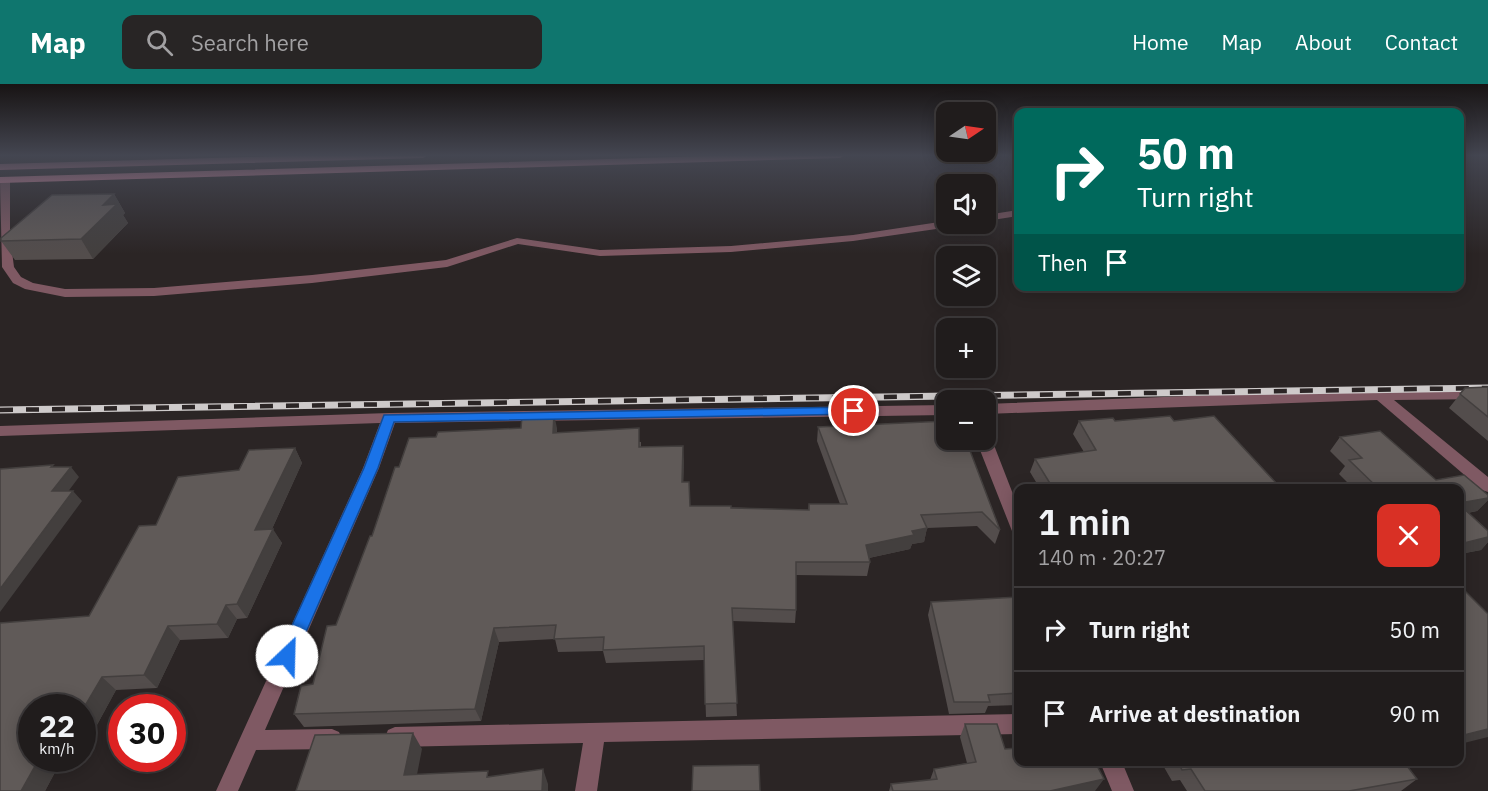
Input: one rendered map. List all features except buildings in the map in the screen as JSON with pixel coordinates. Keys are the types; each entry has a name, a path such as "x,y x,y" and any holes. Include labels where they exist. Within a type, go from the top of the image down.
{"street":[{"path":"3,188 4,236 8,267 17,280 29,286 77,294 154,292 312,279 447,263 517,241 600,253 731,249 853,238 936,226"},
{"path":"996,216 1014,214"},
{"path":"996,409 1315,396 1488,394"},
{"path":"1382,397 1488,486"},
{"path":"0,431 389,418 936,410"},
{"path":"227,791 371,468 389,418"},
{"path":"988,450 1014,516"},
{"path":"381,738 1014,724"},
{"path":"586,791 595,734"},
{"path":"250,740 357,738"},
{"path":"1113,766 1123,791"}],"railway":[{"path":"0,410 1488,388"}],"route":[{"path":"287,656 371,468 389,418 854,411"}]}
